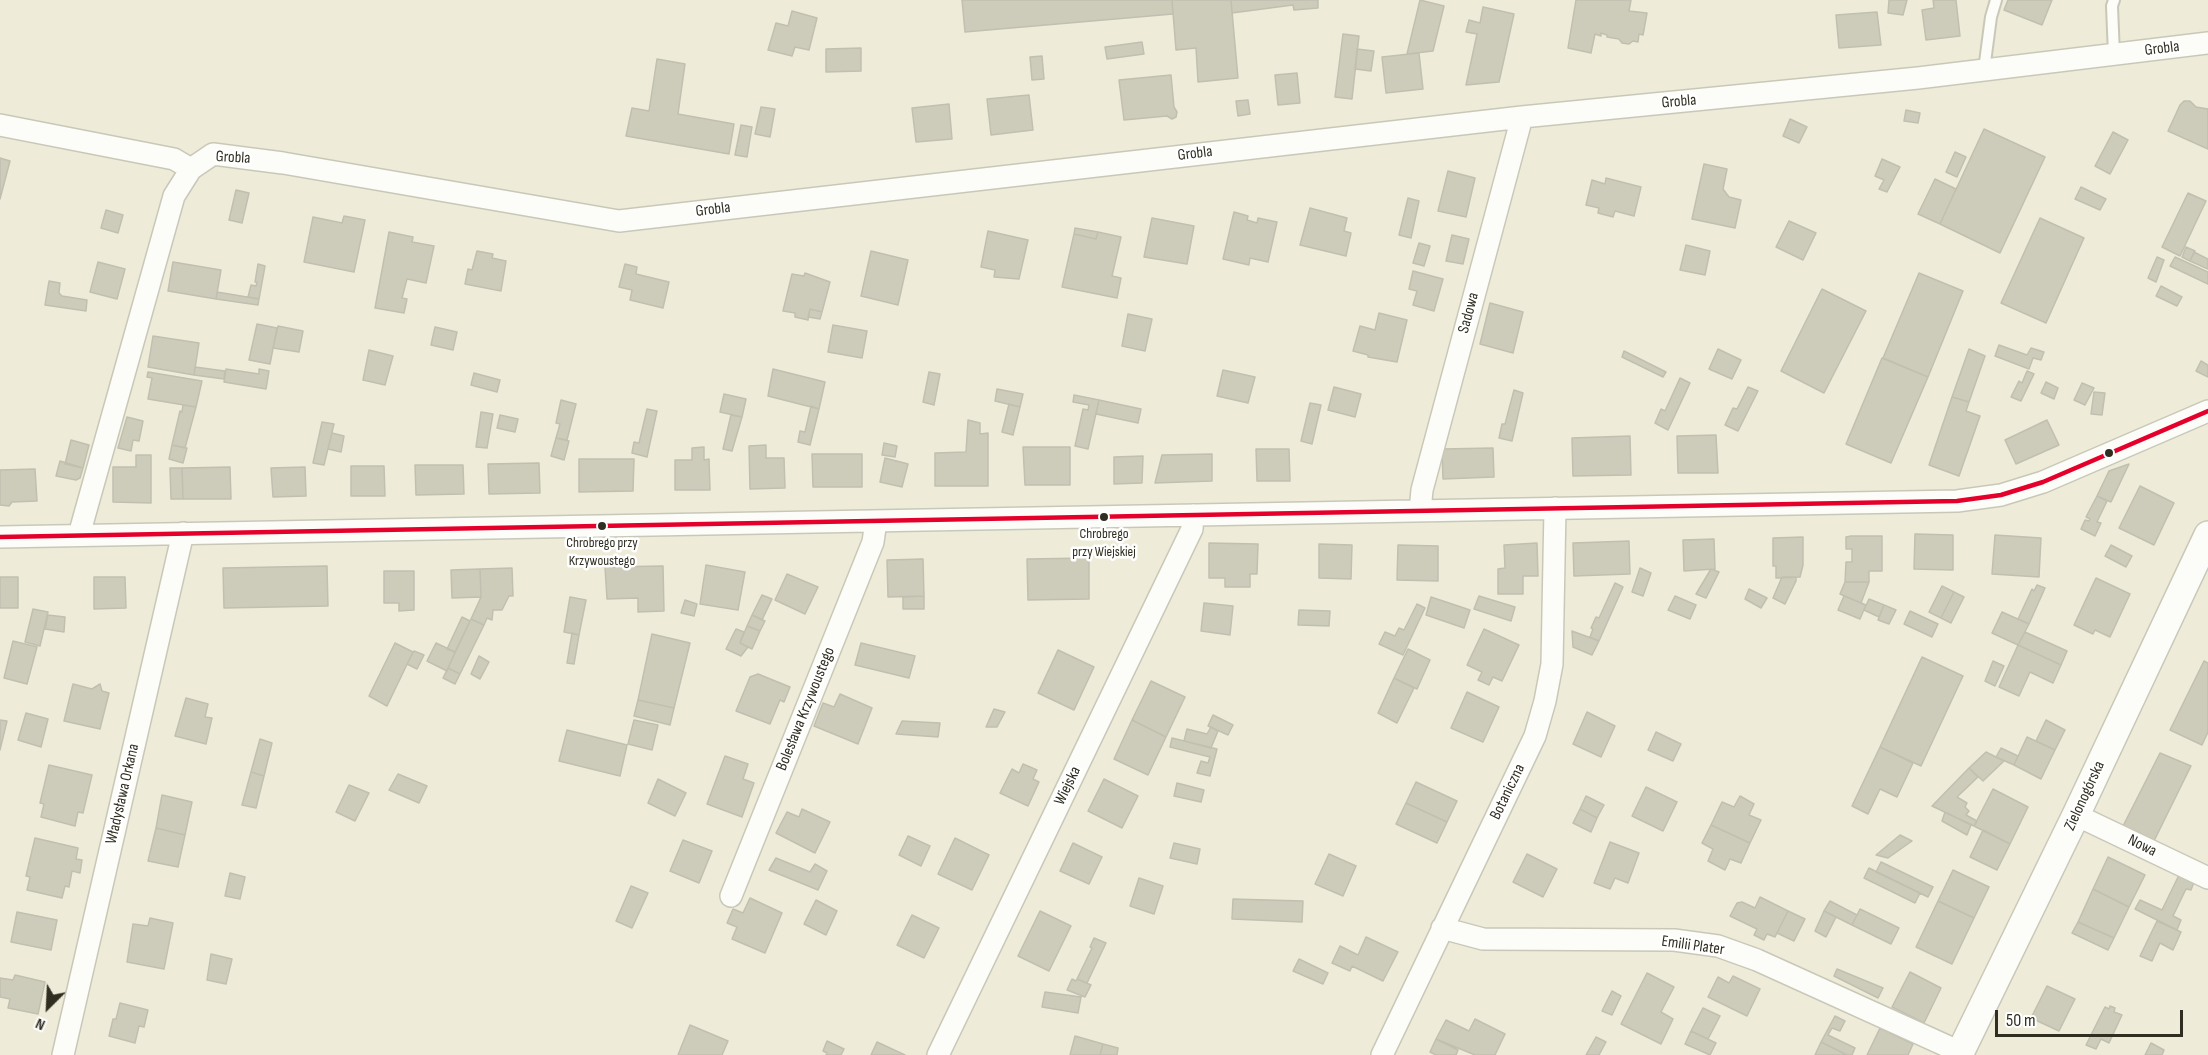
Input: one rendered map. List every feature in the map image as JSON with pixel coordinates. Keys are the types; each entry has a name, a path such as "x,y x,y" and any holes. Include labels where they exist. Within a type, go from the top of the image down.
{"street":[{"name":"Grobla","path":"79,535 174,196 190,169 213,154 283,162 618,221 1522,117 1918,78 2208,43"},
{"name":"Sadowa","path":"1419,511 1422,490 1522,117"},
{"path":"0,125 174,159 190,169"},
{"path":"0,537 1957,501 2001,495 2043,482 2208,411"},
{"name":"Botaniczna","path":"1382,1055 1535,736 1552,664 1555,508"},
{"name":"Wiejska","path":"938,1055 1192,529 1193,515"},
{"name":"Bolesława Krzywoustego","path":"731,896 873,542 876,521"},
{"name":"Władysława Orkana","path":"63,1055 183,533"},
{"name":"Zielonogórska","path":"1959,1054 2076,815 2208,535"},
{"name":"Nowa","path":"2076,815 2208,878"},
{"name":"Emilii Plater","path":"1442,928 1483,939 1674,940 1718,946 1757,960 1959,1054"}],"lane":[{"path":"1984,70 1991,16 1996,0"},
{"path":"2114,0 2112,6 2114,55"}],"building":[{"path":"962,0 1172,0 1173,14 965,32"},
{"path":"1172,0 1231,0 1238,78 1198,82 1196,48 1176,50"},
{"path":"1231,0 1318,0 1318,8 1294,10 1293,5 1232,13"},
{"path":"1420,0 1444,6 1433,51 1407,54"},
{"path":"1576,0 1631,0 1629,11 1647,13 1643,35 1639,34 1638,42 1633,41 1629,44 1601,33 1601,36 1595,34 1591,53 1568,48"},
{"path":"1889,0 1907,0 1903,15 1888,13"},
{"path":"1933,0 1956,0 1960,36 1926,40 1922,10 1934,8"},
{"path":"2008,0 2052,0 2042,25 2004,10"},
{"path":"1483,7 1514,14 1499,82 1466,85 1477,34 1466,32 1469,20 1480,23"},
{"path":"792,11 817,18 809,50 795,47 792,56 768,50 776,23 788,26"},
{"path":"1877,12 1881,45 1839,48 1836,15"},
{"path":"1343,34 1359,36 1352,99 1335,97"},
{"path":"1142,42 1144,54 1107,59 1105,47"},
{"path":"861,48 861,71 826,72 826,49"},
{"path":"1357,49 1374,51 1371,71 1355,69"},
{"path":"1419,53 1423,89 1386,93 1382,57"},
{"path":"1042,56 1044,79 1032,80 1030,57"},
{"path":"657,59 685,64 678,114 734,124 729,154 626,136 632,108 649,111"},
{"path":"1297,73 1300,103 1278,105 1275,75"},
{"path":"1171,75 1176,117 1124,120 1119,80"},
{"path":"1029,95 1033,130 991,135 987,99"},
{"path":"1248,100 1250,114 1238,116 1236,101"},
{"path":"2184,101 2190,101 2196,107 2208,109 2208,149 2168,131"},
{"path":"949,104 952,139 916,142 912,108"},
{"path":"761,107 775,109 770,137 755,134"},
{"path":"1906,110 1920,113 1918,123 1904,121"},
{"path":"1790,119 1807,127 1799,143 1783,136"},
{"path":"741,125 752,127 747,157 735,155"},
{"path":"1984,129 2045,157 2000,253 1940,224"},
{"path":"2113,132 2128,140 2110,174 2095,166"},
{"path":"1955,152 1966,157 1957,177 1946,172"},
{"path":"0,158 10,161 0,199"},
{"path":"1882,159 1900,167 1887,192 1879,189 1884,180 1875,176"},
{"path":"1704,164 1727,169 1723,189 1729,197 1741,200 1735,228 1692,219"},
{"path":"1448,171 1475,178 1466,217 1438,211"},
{"path":"1606,178 1641,187 1634,216 1615,211 1613,217 1598,213 1599,208 1586,205 1592,180 1605,184"},
{"path":"1935,179 1956,189 1940,224 1918,214"},
{"path":"2081,187 2106,199 2100,210 2075,199"},
{"path":"236,190 249,193 242,223 229,220"},
{"path":"2188,193 2206,201 2180,256 2162,247"},
{"path":"1408,198 1419,201 1411,238 1399,235"},
{"path":"1310,208 1347,218 1344,231 1351,233 1346,256 1300,245"},
{"path":"106,210 123,215 118,233 101,228"},
{"path":"1234,212 1248,216 1247,220 1257,223 1258,218 1277,222 1268,262 1250,258 1249,265 1223,259"},
{"path":"344,216 365,220 354,272 304,262 313,217 342,223"},
{"path":"1152,218 1194,226 1187,264 1144,257"},
{"path":"2040,218 2084,238 2046,323 2001,303"},
{"path":"1789,221 1816,233 1803,260 1776,247"},
{"path":"1075,228 1098,232 1096,239 1074,234"},
{"path":"988,231 1028,240 1019,279 994,277 995,270 981,267"},
{"path":"389,232 413,237 412,242 434,246 426,283 407,279 402,298 407,299 404,313 375,308"},
{"path":"1098,232 1121,237 1112,276 1121,278 1117,298 1062,287 1074,234 1096,239"},
{"path":"1452,235 1469,239 1463,264 1446,261"},
{"path":"1419,243 1430,246 1424,266 1413,263"},
{"path":"1686,245 1710,251 1705,275 1680,270"},
{"path":"2186,247 2195,251 2190,261 2182,257"},
{"path":"477,251 493,254 492,258 506,261 501,291 465,284 468,269 472,270"},
{"path":"871,251 908,260 898,305 861,296"},
{"path":"2194,252 2208,259 2208,269 2190,261"},
{"path":"2157,257 2164,260 2156,282 2148,278"},
{"path":"2175,257 2208,272 2208,284 2170,266"},
{"path":"98,262 125,269 117,299 90,292"},
{"path":"173,262 221,270 216,299 168,291"},
{"path":"258,264 265,266 259,299 248,297 251,285 256,286"},
{"path":"625,264 637,267 636,274 669,282 663,308 630,300 632,290 619,287"},
{"path":"1413,271 1443,279 1434,311 1413,305 1417,291 1409,289"},
{"path":"805,273 830,282 822,312 810,309 808,320 795,317 795,313 783,311 792,274 804,276"},
{"path":"1919,273 1963,291 1928,377 1883,358"},
{"path":"49,281 60,283 59,293 62,296 87,300 86,311 45,305"},
{"path":"2161,286 2182,297 2177,306 2156,296"},
{"path":"1822,289 1866,311 1824,393 1781,371"},
{"path":"217,292 259,299 258,305 216,299"},
{"path":"1490,303 1523,312 1513,353 1480,344"},
{"path":"810,309 822,312 820,319 808,317"},
{"path":"1379,313 1407,320 1397,362 1368,357 1368,355 1353,351 1360,326 1375,330"},
{"path":"1128,314 1152,319 1145,351 1122,346"},
{"path":"257,324 277,328 270,364 249,360"},
{"path":"833,325 867,331 862,358 828,352"},
{"path":"278,326 303,331 299,352 273,348"},
{"path":"435,327 457,332 453,350 431,345"},
{"path":"153,336 199,343 194,375 148,367"},
{"path":"1999,345 2027,355 2031,348 2044,352 2041,360 2033,358 2029,369 1995,356"},
{"path":"1718,349 1741,360 1732,379 1709,369"},
{"path":"1969,349 1985,356 1969,402 1952,397"},
{"path":"369,350 393,356 385,385 363,380"},
{"path":"1624,351 1666,372 1663,377 1622,357"},
{"path":"1882,358 1928,377 1891,463 1846,444"},
{"path":"2201,361 2208,365 2208,377 2196,371"},
{"path":"195,367 225,371 224,379 194,375"},
{"path":"226,369 259,374 259,369 269,371 266,389 224,382"},
{"path":"773,369 825,382 819,409 768,396"},
{"path":"1223,370 1255,377 1248,403 1217,396"},
{"path":"2027,371 2034,374 2021,401 2011,397 2019,381 2022,383"},
{"path":"148,372 202,381 196,407 148,399 152,378 147,377"},
{"path":"929,372 940,374 934,405 923,402"},
{"path":"474,373 500,380 497,392 471,385"},
{"path":"1680,378 1690,383 1668,430 1655,423 1661,409 1665,411"},
{"path":"2046,382 2058,388 2054,399 2041,393"},
{"path":"2082,383 2094,388 2085,405 2074,400"},
{"path":"1334,387 1361,394 1355,417 1328,410"},
{"path":"1748,387 1758,391 1738,431 1725,425 1733,408 1737,409"},
{"path":"997,389 1023,394 1020,407 995,401"},
{"path":"1514,390 1523,393 1512,441 1499,438"},
{"path":"2094,392 2105,393 2102,415 2091,414"},
{"path":"724,394 746,399 742,417 720,412"},
{"path":"1074,395 1099,400 1088,449 1075,446 1083,409 1088,410 1089,405 1073,402"},
{"path":"1952,397 1969,402 1966,411 1980,416 1959,476 1929,465"},
{"path":"561,400 576,404 567,440 556,438 560,424 556,423"},
{"path":"1099,400 1141,409 1138,423 1096,414"},
{"path":"1310,403 1321,405 1312,444 1301,441"},
{"path":"1009,404 1020,407 1013,435 1002,432"},
{"path":"183,405 196,407 185,448 172,445"},
{"path":"811,406 819,409 810,445 798,442 800,431 805,432"},
{"path":"647,409 657,411 647,457 632,453 634,442 639,443"},
{"path":"481,412 493,414 487,448 476,447"},
{"path":"500,415 518,419 515,432 497,428"},
{"path":"731,415 742,417 732,451 723,449"},
{"path":"127,417 143,421 139,441 133,440 131,451 118,448"},
{"path":"968,420 980,423 980,434 988,433 988,486 935,486 935,453 966,452"},
{"path":"2047,420 2059,445 2016,464 2005,440"},
{"path":"322,422 334,424 324,465 313,463"},
{"path":"332,433 344,436 341,452 328,449"},
{"path":"1716,435 1718,473 1678,473 1677,436"},
{"path":"1630,436 1631,475 1573,476 1572,438"},
{"path":"556,438 569,441 564,460 551,456"},
{"path":"71,440 89,445 83,468 65,464"},
{"path":"884,443 897,446 895,457 882,455"},
{"path":"172,445 187,448 183,463 169,459"},
{"path":"766,445 766,458 784,458 785,488 750,489 749,446"},
{"path":"704,447 704,460 709,459 710,490 675,490 675,460 692,460 692,448"},
{"path":"1023,447 1070,447 1070,485 1025,485"},
{"path":"1493,448 1494,477 1443,479 1442,449"},
{"path":"1256,449 1289,449 1290,481 1257,481"},
{"path":"812,454 862,454 862,487 813,487"},
{"path":"1212,454 1212,481 1155,483 1162,455"},
{"path":"136,455 151,455 151,503 113,502 113,467 136,467"},
{"path":"1143,456 1142,483 1114,484 1114,457"},
{"path":"885,458 908,464 902,487 880,482"},
{"path":"579,459 634,459 633,491 579,492"},
{"path":"60,461 83,468 80,478 76,480 56,476"},
{"path":"539,463 540,493 489,494 488,464"},
{"path":"2129,464 2111,502 2097,496 2109,471"},
{"path":"415,465 463,465 464,494 416,495"},
{"path":"351,466 384,466 385,496 351,496"},
{"path":"230,467 231,499 183,499 182,468"},
{"path":"305,467 306,496 273,497 271,468"},
{"path":"170,468 182,468 183,499 171,499"},
{"path":"35,469 37,501 12,502 9,506 0,505 0,470"},
{"path":"2140,486 2174,503 2154,545 2119,528"},
{"path":"2097,496 2107,501 2097,522 2101,523 2095,536 2081,529 2085,520 2090,519 2086,517"},
{"path":"1915,534 1953,535 1953,570 1914,569"},
{"path":"1995,535 2041,538 2039,577 1992,574"},
{"path":"1882,536 1882,571 1869,571 1869,582 1845,582 1846,562 1852,562 1852,549 1846,549 1846,537"},
{"path":"1803,537 1803,565 1800,577 1776,578 1776,566 1773,566 1773,538"},
{"path":"1714,539 1715,569 1684,571 1683,540"},
{"path":"1629,541 1630,574 1574,576 1573,543"},
{"path":"1209,543 1258,544 1257,574 1250,574 1250,587 1225,587 1225,578 1209,578"},
{"path":"1537,543 1538,576 1523,576 1523,594 1498,594 1498,569 1505,568 1504,545"},
{"path":"1319,544 1352,545 1351,579 1319,578"},
{"path":"1398,545 1438,546 1438,581 1397,580"},
{"path":"2111,545 2132,556 2126,567 2105,556"},
{"path":"1089,558 1089,599 1028,600 1027,559"},
{"path":"923,559 924,596 888,597 887,560"},
{"path":"706,565 745,572 738,610 700,604"},
{"path":"327,566 328,606 224,608 223,568"},
{"path":"663,566 664,611 638,612 638,598 607,599 605,567"},
{"path":"512,568 513,596 509,596 502,610 493,610 492,620 487,618 484,625 471,619 481,597 480,569"},
{"path":"1640,568 1651,573 1643,596 1632,592"},
{"path":"480,569 481,597 452,598 451,570"},
{"path":"1711,569 1719,572 1706,598 1696,594"},
{"path":"384,571 414,571 414,610 399,611 399,603 384,603"},
{"path":"787,574 818,587 805,614 775,600"},
{"path":"0,577 18,577 18,608 0,608"},
{"path":"94,577 125,577 126,608 94,609"},
{"path":"1782,577 1796,577 1785,604 1773,598"},
{"path":"2096,578 2130,594 2110,637 2095,630 2093,634 2074,625"},
{"path":"1845,582 1869,582 1861,603 1840,594"},
{"path":"1615,583 1623,587 1599,641 1590,637 1593,629 1591,628 1596,617 1599,618"},
{"path":"2037,585 2045,588 2029,624 2018,619 2032,589 2034,591"},
{"path":"1942,586 1954,592 1941,618 1929,612"},
{"path":"1749,589 1767,598 1761,608 1745,599"},
{"path":"1954,592 1964,597 1951,623 1941,618"},
{"path":"762,595 772,599 762,620 752,615"},
{"path":"924,596 924,609 903,609 903,597"},
{"path":"1479,596 1515,607 1511,621 1474,609"},
{"path":"1675,596 1696,605 1690,619 1668,610"},
{"path":"1844,596 1866,605 1860,619 1838,610"},
{"path":"570,597 586,600 579,635 564,632"},
{"path":"1431,597 1470,610 1464,628 1426,615"},
{"path":"1869,599 1884,605 1879,617 1864,610"},
{"path":"685,600 697,604 694,616 681,613"},
{"path":"1204,603 1233,606 1230,635 1201,631"},
{"path":"1417,604 1425,608 1403,655 1379,644 1385,632 1395,636 1399,628 1404,630"},
{"path":"1884,605 1896,610 1889,624 1878,620"},
{"path":"33,609 48,612 40,646 25,642"},
{"path":"1299,610 1330,611 1329,626 1298,625"},
{"path":"1910,611 1938,624 1932,637 1904,624"},
{"path":"2002,612 2029,624 2018,645 1992,633"},
{"path":"48,615 65,617 64,632 45,629"},
{"path":"752,615 765,621 760,631 747,626"},
{"path":"462,617 470,621 455,652 447,649"},
{"path":"471,619 484,625 460,674 448,668"},
{"path":"747,626 760,631 752,649 740,643"},
{"path":"736,629 744,632 740,643 748,647 741,656 726,649"},
{"path":"1484,629 1519,645 1502,681 1493,677 1489,685 1478,680 1482,672 1467,665"},
{"path":"1572,631 1599,641 1592,655 1573,647"},
{"path":"2025,632 2067,651 2061,665 2018,645"},
{"path":"572,633 579,635 574,664 567,663"},
{"path":"652,634 690,643 674,708 638,700"},
{"path":"13,641 37,647 27,684 4,678"},
{"path":"395,643 413,652 387,706 369,696"},
{"path":"436,643 455,652 447,671 427,661"},
{"path":"861,643 915,656 909,678 855,665"},
{"path":"2018,645 2061,665 2053,683 2030,672 2019,696 1999,687"},
{"path":"1408,649 1430,660 1417,689 1394,678"},
{"path":"1058,650 1094,667 1074,710 1038,693"},
{"path":"414,651 424,655 417,669 407,664"},
{"path":"479,656 489,662 480,679 471,674"},
{"path":"1922,657 1963,676 1921,766 1880,747"},
{"path":"1993,661 2004,666 1995,686 1985,681"},
{"path":"2204,661 2208,663 2208,732 2202,745 2170,730"},
{"path":"448,668 460,674 455,684 443,678"},
{"path":"758,674 790,687 784,702 780,700 770,724 736,711 750,677"},
{"path":"1394,678 1414,688 1397,723 1378,713"},
{"path":"1151,681 1185,697 1166,737 1132,720"},
{"path":"73,684 92,689 100,684 102,691 109,693 100,729 64,721"},
{"path":"1467,692 1499,707 1483,742 1451,728"},
{"path":"840,694 872,708 858,744 814,726 823,703 834,707"},
{"path":"186,698 208,704 205,717 212,718 206,744 175,736"},
{"path":"638,700 674,708 670,725 634,716"},
{"path":"994,709 1005,712 997,727 986,727"},
{"path":"1587,712 1615,726 1601,757 1573,744"},
{"path":"26,713 48,719 41,747 18,740"},
{"path":"1213,715 1233,725 1228,735 1208,726"},
{"path":"0,720 7,721 0,750"},
{"path":"634,720 658,725 652,750 628,744"},
{"path":"1132,720 1166,737 1148,775 1114,759"},
{"path":"2046,720 2065,730 2055,750 2036,741"},
{"path":"902,721 940,723 938,737 896,734"},
{"path":"1211,727 1218,731 1211,748 1184,741 1187,729 1207,734"},
{"path":"567,730 627,745 620,776 559,761"},
{"path":"1656,732 1681,744 1673,761 1648,750"},
{"path":"2027,737 2055,750 2041,779 2014,765"},
{"path":"1172,738 1217,749 1210,776 1197,773 1201,761 1208,763 1210,757 1170,747"},
{"path":"260,739 272,743 264,776 251,772"},
{"path":"1880,747 1913,763 1897,797 1880,789 1868,814 1852,806"},
{"path":"2001,748 2018,756 2014,765 1996,757"},
{"path":"1986,752 2004,761 1983,781 1969,768"},
{"path":"2160,753 2191,766 2154,841 2123,826"},
{"path":"725,756 748,764 743,779 754,783 742,817 707,804"},
{"path":"1023,764 1037,770 1033,779 1039,782 1028,806 1000,793 1012,769 1019,773"},
{"path":"49,765 92,775 83,813 78,812 75,826 41,817 44,804 40,803"},
{"path":"1969,768 1978,777 1957,797 1967,803 1965,807 1969,811 1966,815 1977,821 1974,826 1932,806"},
{"path":"251,772 264,776 256,808 242,805"},
{"path":"398,774 427,786 419,803 389,790"},
{"path":"658,779 686,793 675,816 648,803"},
{"path":"1104,779 1138,796 1122,828 1088,811"},
{"path":"1416,782 1457,801 1447,822 1406,803"},
{"path":"1177,783 1204,790 1201,802 1174,796"},
{"path":"349,785 369,793 355,821 336,812"},
{"path":"1646,787 1677,802 1663,831 1632,816"},
{"path":"1993,789 2028,807 2010,844 1974,826"},
{"path":"162,795 192,802 185,835 156,828"},
{"path":"1586,796 1604,805 1597,818 1580,809"},
{"path":"1740,796 1754,804 1749,815 1761,820 1750,843 1711,825 1722,802 1734,807"},
{"path":"1406,803 1447,822 1437,843 1396,824"},
{"path":"802,809 830,822 815,853 776,833 787,812 799,817"},
{"path":"1580,809 1597,818 1591,832 1573,823"},
{"path":"1945,812 1971,825 1967,835 1942,821"},
{"path":"1711,825 1750,843 1741,863 1730,859 1725,870 1708,861 1713,849 1702,843"},
{"path":"156,828 185,835 178,867 148,861"},
{"path":"1983,830 2010,844 1997,870 1970,857"},
{"path":"1900,835 1912,841 1888,858 1876,855"},
{"path":"908,836 930,846 921,866 899,855"},
{"path":"35,838 78,848 76,859 82,860 80,873 72,871 69,887 65,886 62,898 27,890 30,877 26,876"},
{"path":"955,838 989,855 972,890 938,874"},
{"path":"683,840 712,851 699,883 670,871"},
{"path":"1610,842 1639,853 1628,883 1615,878 1610,889 1594,883"},
{"path":"1073,843 1102,857 1089,884 1060,871"},
{"path":"1174,843 1200,849 1197,864 1170,858"},
{"path":"1329,854 1356,866 1343,896 1315,884"},
{"path":"1527,854 1557,869 1543,897 1513,882"},
{"path":"2108,857 2145,875 2129,907 2093,889"},
{"path":"776,858 810,872 815,864 827,871 818,890 769,870"},
{"path":"1881,862 1933,887 1928,897 1876,872"},
{"path":"1869,868 1920,893 1915,903 1864,878"},
{"path":"1953,870 1989,887 1974,918 1938,901"},
{"path":"230,873 245,877 240,899 225,896"},
{"path":"2179,875 2194,882 2191,890 2186,889 2173,916 2181,920 2177,930 2135,909 2140,900 2162,910"},
{"path":"1139,878 1163,886 1154,914 1130,906"},
{"path":"631,886 648,893 632,928 616,921"},
{"path":"2093,889 2129,907 2114,938 2078,922"},
{"path":"1760,897 1788,911 1775,937 1767,934 1764,940 1754,935 1757,929 1730,916 1737,903 1742,902 1755,908"},
{"path":"750,898 782,913 765,953 732,939 737,927 727,923 733,909 743,913"},
{"path":"1233,899 1303,901 1302,922 1232,919"},
{"path":"816,900 837,911 826,935 804,924"},
{"path":"1830,901 1857,915 1852,925 1824,911"},
{"path":"1938,901 1974,918 1952,964 1916,947"},
{"path":"1860,909 1899,928 1891,944 1852,925"},
{"path":"1040,911 1071,926 1049,971 1018,956"},
{"path":"1788,911 1805,919 1794,941 1777,933"},
{"path":"1824,911 1836,917 1826,937 1815,931"},
{"path":"17,912 57,920 51,950 11,942"},
{"path":"912,915 939,928 924,958 897,945"},
{"path":"150,918 173,923 164,969 127,962 133,924 148,926"},
{"path":"2157,921 2181,932 2173,950 2160,943 2152,961 2140,956"},
{"path":"2078,922 2114,938 2108,950 2072,933"},
{"path":"1366,937 1398,952 1383,981 1352,966 1350,971 1332,963 1340,946 1358,955"},
{"path":"1094,938 1106,943 1087,983 1077,979 1092,948 1090,947"},
{"path":"211,954 232,959 226,984 207,980"},
{"path":"1299,959 1328,973 1323,984 1293,971"},
{"path":"1837,969 1883,988 1878,998 1834,976"},
{"path":"1910,972 1941,988 1924,1023 1892,1007"},
{"path":"1647,973 1674,987 1661,1012 1673,1019 1661,1044 1621,1024"},
{"path":"15,975 45,982 38,1014 8,1008 10,999 0,997 0,978 13,980"},
{"path":"1733,976 1760,989 1747,1016 1708,997 1718,977 1729,983"},
{"path":"1072,979 1091,985 1085,997 1067,990"},
{"path":"2047,986 2075,999 2059,1031 2031,1018"},
{"path":"1612,991 1621,996 1612,1015 1602,1011"},
{"path":"1045,992 1081,997 1078,1013 1042,1007"},
{"path":"120,1003 148,1010 144,1027 139,1026 135,1043 109,1036"},
{"path":"2110,1006 2115,1008 2114,1012 2122,1015 2109,1043 2101,1039 2096,1049 2086,1045 2105,1007 2109,1009"},
{"path":"1703,1008 1720,1016 1708,1039 1691,1031"},
{"path":"1835,1016 1845,1021 1840,1031 1832,1028 1828,1035 1855,1048 1852,1055 1847,1055 1821,1042"},
{"path":"1475,1019 1505,1034 1495,1055 1475,1055 1436,1039 1446,1020 1469,1031"},
{"path":"690,1025 728,1041 722,1055 678,1055"},
{"path":"1880,1028 1913,1044 1908,1055 1867,1055"},
{"path":"1691,1031 1716,1043 1710,1055 1685,1044"},
{"path":"1075,1036 1103,1044 1100,1055 1070,1055"},
{"path":"1596,1037 1606,1042 1599,1055 1586,1055"},
{"path":"1436,1039 1458,1050 1456,1055 1436,1055 1430,1052"},
{"path":"827,1041 844,1049 841,1055 826,1055 827,1053 823,1051"},
{"path":"877,1042 905,1055 871,1055"},
{"path":"1821,1042 1847,1055 1815,1055"},
{"path":"2151,1043 2164,1050 2162,1055 2145,1055"},
{"path":"1103,1044 1118,1048 1117,1055 1100,1055"}],"transit line":[{"path":"0,537 1957,501 2001,495 2043,482 2208,411"}],"place":[{"name":"Chrobrego przy Wiejskiej","path":"1104,517"},
{"name":"Chrobrego przy Krzywoustego","path":"602,526"}]}
